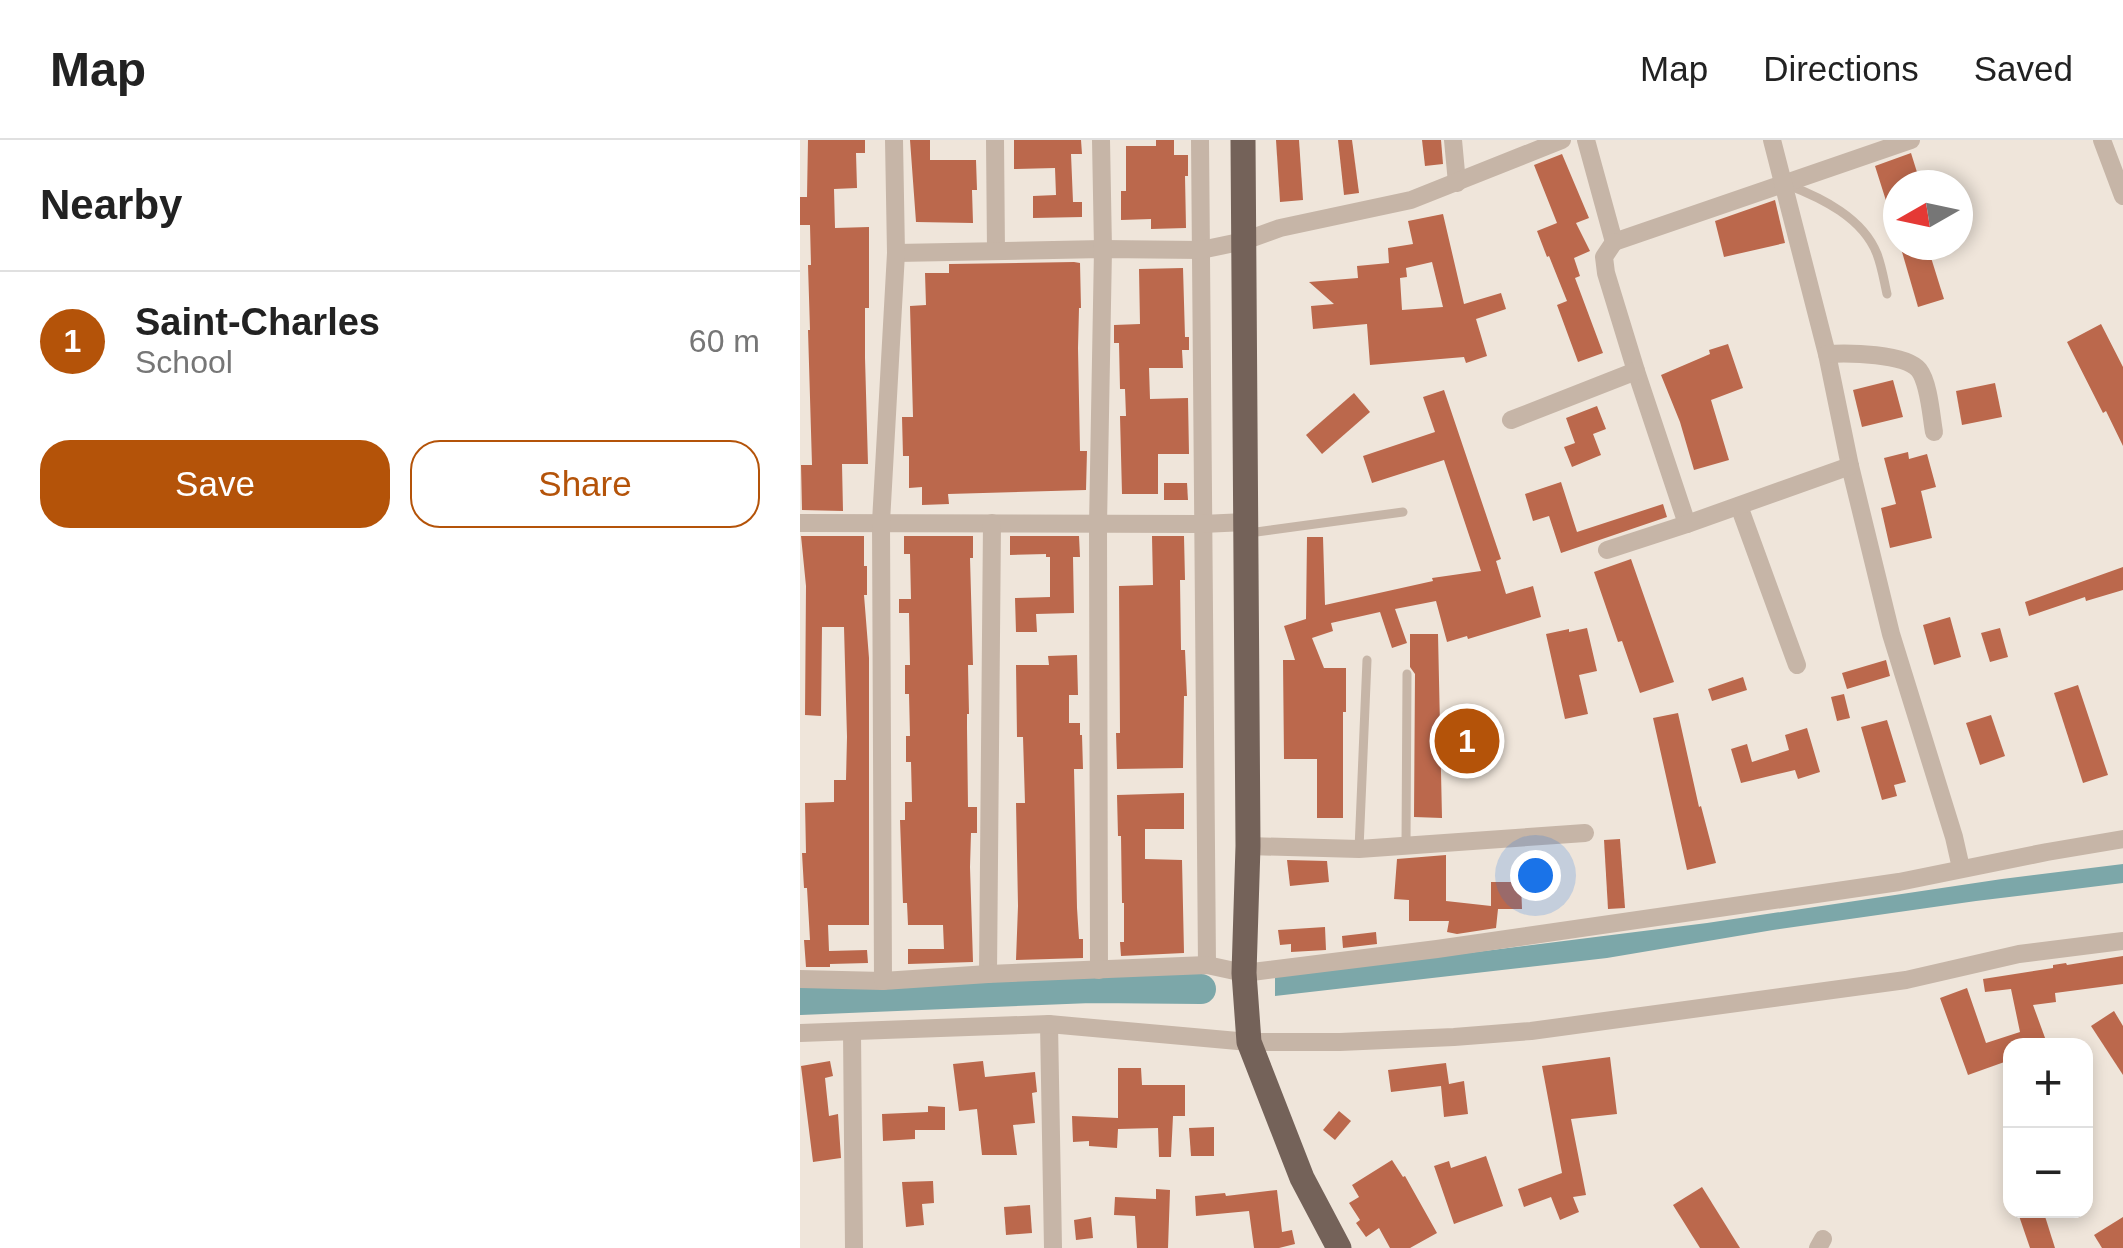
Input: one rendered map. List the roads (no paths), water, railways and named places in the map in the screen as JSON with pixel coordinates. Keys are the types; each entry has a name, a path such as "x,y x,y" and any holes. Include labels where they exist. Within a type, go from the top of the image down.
{"main road":[{"path":"1243,140 1248,846 1244,973 1248,1042 1302,1178 1339,1248"}],"street":[{"path":"883,981 881,522 896,253 894,140"},
{"path":"995,140 996,251"},
{"path":"1099,970 1098,525 1104,249 1101,140"},
{"path":"1200,140 1208,966"},
{"path":"1453,140 1456,184"},
{"path":"896,253 1201,250 1244,242 1280,228 1412,200 1562,140"},
{"path":"1586,140 1614,242"},
{"path":"1772,140 1827,354 1891,634 1960,868"},
{"path":"1687,524 1636,371 1604,257 1614,242 1911,140"},
{"path":"2102,140 2123,196"},
{"path":"1827,354 1866,353 1917,368 1924,381 1934,432"},
{"path":"1511,420 1636,371"},
{"path":"1608,550 1850,466"},
{"path":"1739,506 1797,665"},
{"path":"800,523 1202,524 1246,528"},
{"path":"988,974 992,523"},
{"path":"1248,846 1359,848 1585,833"},
{"path":"800,979 883,981 1208,966 1244,973 1898,882 2123,840"},
{"path":"800,1033 1049,1024 1248,1042 1378,1040 1531,1030 1906,980 2019,954 2123,941"},
{"path":"1049,1024 1053,1248"},
{"path":"852,1032 854,1248"}],"lane":[{"path":"1782,183 1810,194 1853,221 1869,238 1878,256 1887,294"},
{"path":"1246,528 1403,512"},
{"path":"1359,848 1368,660"},
{"path":"1406,846 1407,674"}],"water":[{"path":"2123,864 2123,883 1773,930 1607,958 1275,996 1275,977 1707,923"}],"waterway":[{"path":"800,1000 1091,988 1201,989"}],"place":[{"name":"Saint-Charles","path":"1467,741"}]}
